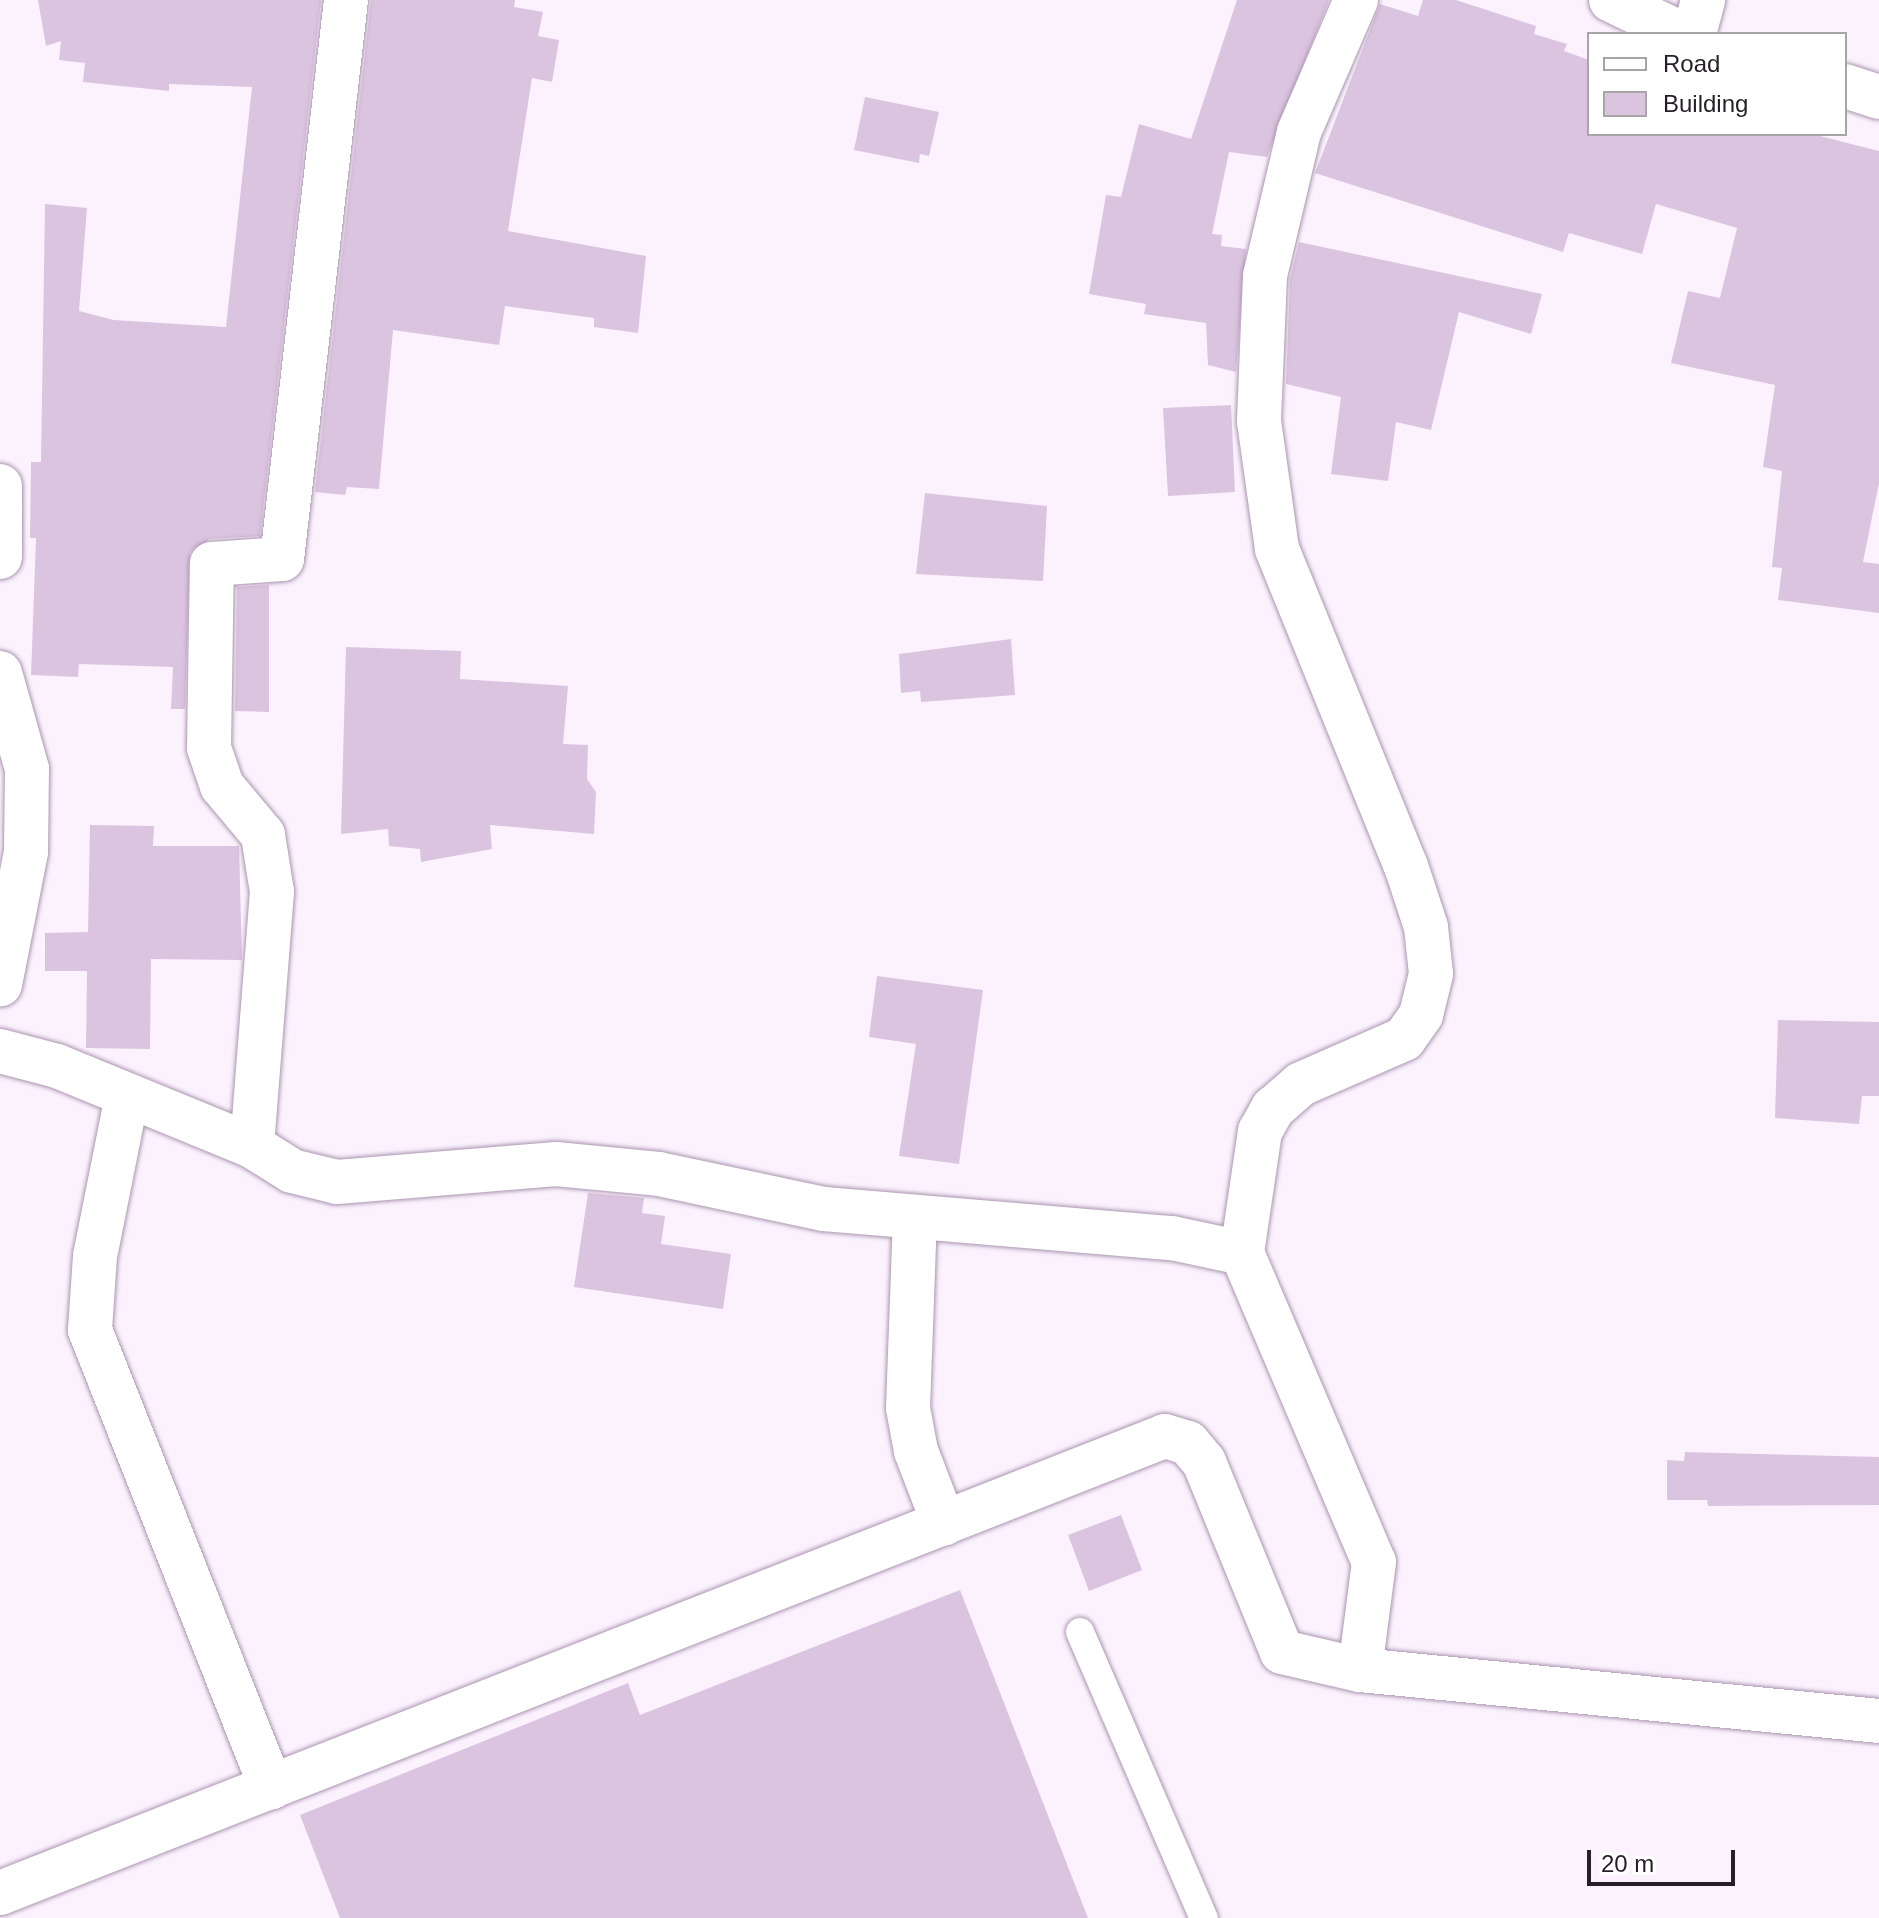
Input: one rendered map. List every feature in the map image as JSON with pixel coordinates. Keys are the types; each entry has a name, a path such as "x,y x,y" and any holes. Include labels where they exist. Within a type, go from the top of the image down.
{"street":[{"path":"252,1146 272,892 263,835 222,786 209,748 212,564 282,559 346,0"},
{"path":"1356,0 1299,132 1265,276 1259,421 1277,549 1406,866 1426,927 1431,974 1421,1015 1404,1039 1301,1084 1273,1108 1260,1131 1242,1253 1374,1562 1360,1670"},
{"path":"1611,0 1678,32"},
{"path":"1695,32 1703,0"},
{"path":"1847,87 1879,97"},
{"path":"0,486 0,557"},
{"path":"0,673 27,769 26,852 0,984"},
{"path":"0,1051 57,1066 252,1146 292,1171 337,1182 556,1164 659,1174 824,1209 1172,1238 1242,1253"},
{"path":"127,1096 95,1256 90,1330 271,1788"},
{"path":"915,1217 908,1408 916,1451 944,1524"},
{"path":"16,1899 271,1788 944,1524 1152,1438 1177,1438 1204,1462 1282,1652 1360,1670 1879,1721"}],"lane":[{"path":"1080,1632 1204,1918"}],"building":[{"path":"38,0 321,0 260,536 210,539 190,552 185,709 171,709 173,667 79,664 78,677 31,675 36,538 30,538 31,462 41,462 45,204 87,208 79,311 114,320 226,327 252,87 169,84 169,91 83,82 85,63 59,60 61,41 46,46"},
{"path":"371,0 515,0 514,7 543,12 538,36 559,40 552,82 532,78 508,231 646,256 638,333 594,327 594,318 505,306 499,345 393,330 379,489 347,487 345,495 315,492"},
{"path":"1237,0 1329,0 1267,157 1229,152 1212,234 1222,235 1221,246 1246,249 1236,372 1208,365 1206,323 1144,314 1146,304 1089,294 1106,195 1121,197 1139,124 1191,139"},
{"path":"1423,0 1456,0 1536,26 1534,34 1567,44 1564,51 1587,59 1587,136 1820,136 1879,151 1879,483 1863,562 1879,564 1879,613 1778,600 1782,568 1772,567 1782,471 1763,467 1775,385 1671,363 1688,291 1720,298 1737,228 1656,204 1642,254 1569,233 1563,252 1315,173 1380,4 1418,16"},
{"path":"865,97 939,112 929,156 920,154 919,163 854,150"},
{"path":"1299,242 1542,294 1531,334 1459,312 1431,430 1396,422 1388,481 1331,474 1341,397 1286,384 1290,279"},
{"path":"1231,405 1235,492 1168,496 1163,408"},
{"path":"925,493 1047,506 1043,581 916,574"},
{"path":"269,585 269,712 235,711 237,587"},
{"path":"1011,639 1015,695 921,702 920,691 901,693 899,654"},
{"path":"346,647 461,651 460,679 568,686 563,744 588,745 587,779 596,792 594,834 490,825 492,849 421,862 420,849 389,846 388,829 341,834"},
{"path":"90,825 154,826 153,846 239,846 242,960 151,959 150,1049 86,1048 87,971 45,971 45,933 88,932"},
{"path":"877,976 983,990 959,1164 899,1156 916,1044 869,1037"},
{"path":"1778,1020 1879,1022 1879,1096 1862,1096 1859,1124 1775,1118"},
{"path":"588,1193 644,1198 642,1213 665,1216 661,1244 731,1254 723,1309 574,1287"},
{"path":"1685,1452 1879,1457 1879,1505 1708,1506 1707,1500 1667,1500 1667,1460 1684,1461"},
{"path":"1121,1515 1142,1570 1089,1591 1068,1535"},
{"path":"960,1590 1088,1918 340,1918 300,1815 628,1683 640,1715"}]}
